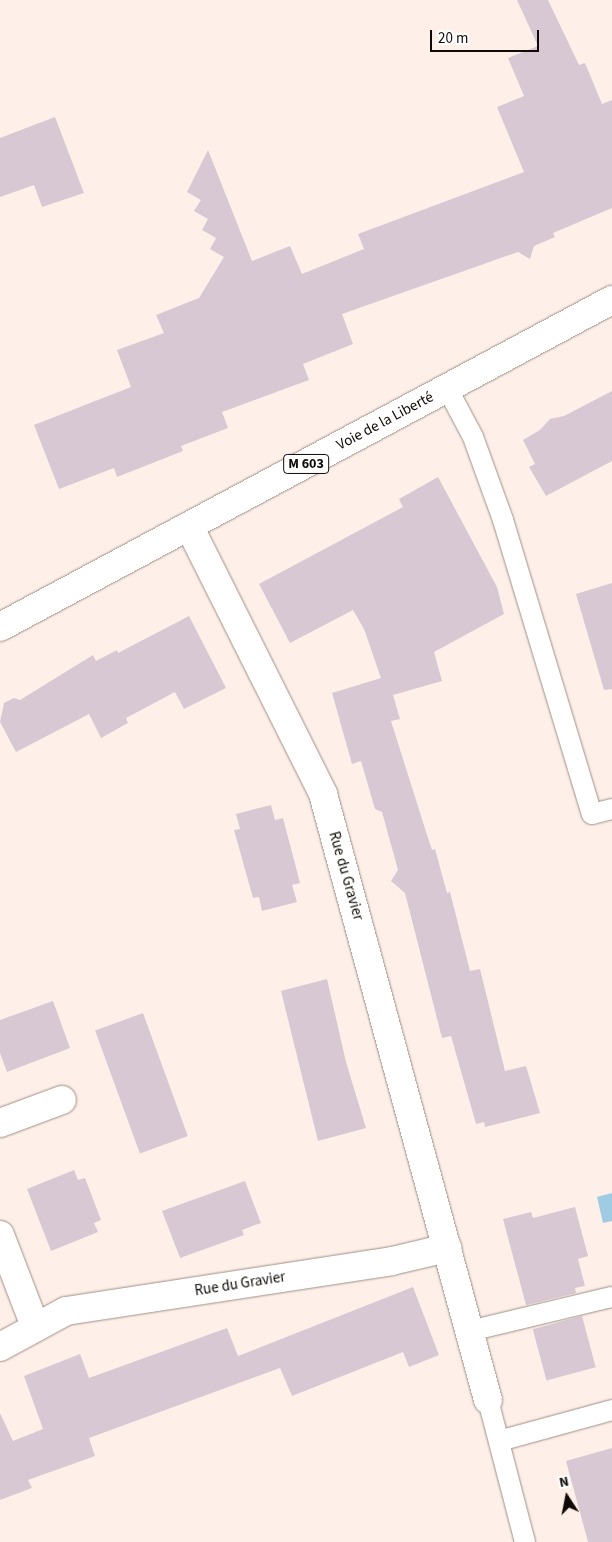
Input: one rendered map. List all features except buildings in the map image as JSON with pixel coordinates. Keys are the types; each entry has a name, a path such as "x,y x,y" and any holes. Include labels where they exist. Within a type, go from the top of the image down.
{"street":[{"name":"Voie de la Liberté","path":"0,627 612,300"},
{"name":"Rue du Gravier","path":"189,526 323,794 488,1400"},
{"path":"0,1123 62,1100"},
{"path":"0,1235 35,1326"},
{"name":"Rue du Gravier","path":"0,1348 35,1326 66,1311 392,1261 447,1248"}],"lane":[{"path":"447,388 473,437 502,520 592,814 612,809"},
{"path":"470,1331 612,1297"},
{"path":"488,1400 525,1542"},
{"path":"499,1440 612,1410"}],"water":[{"path":"612,1193 612,1221 603,1223 597,1197"}]}
